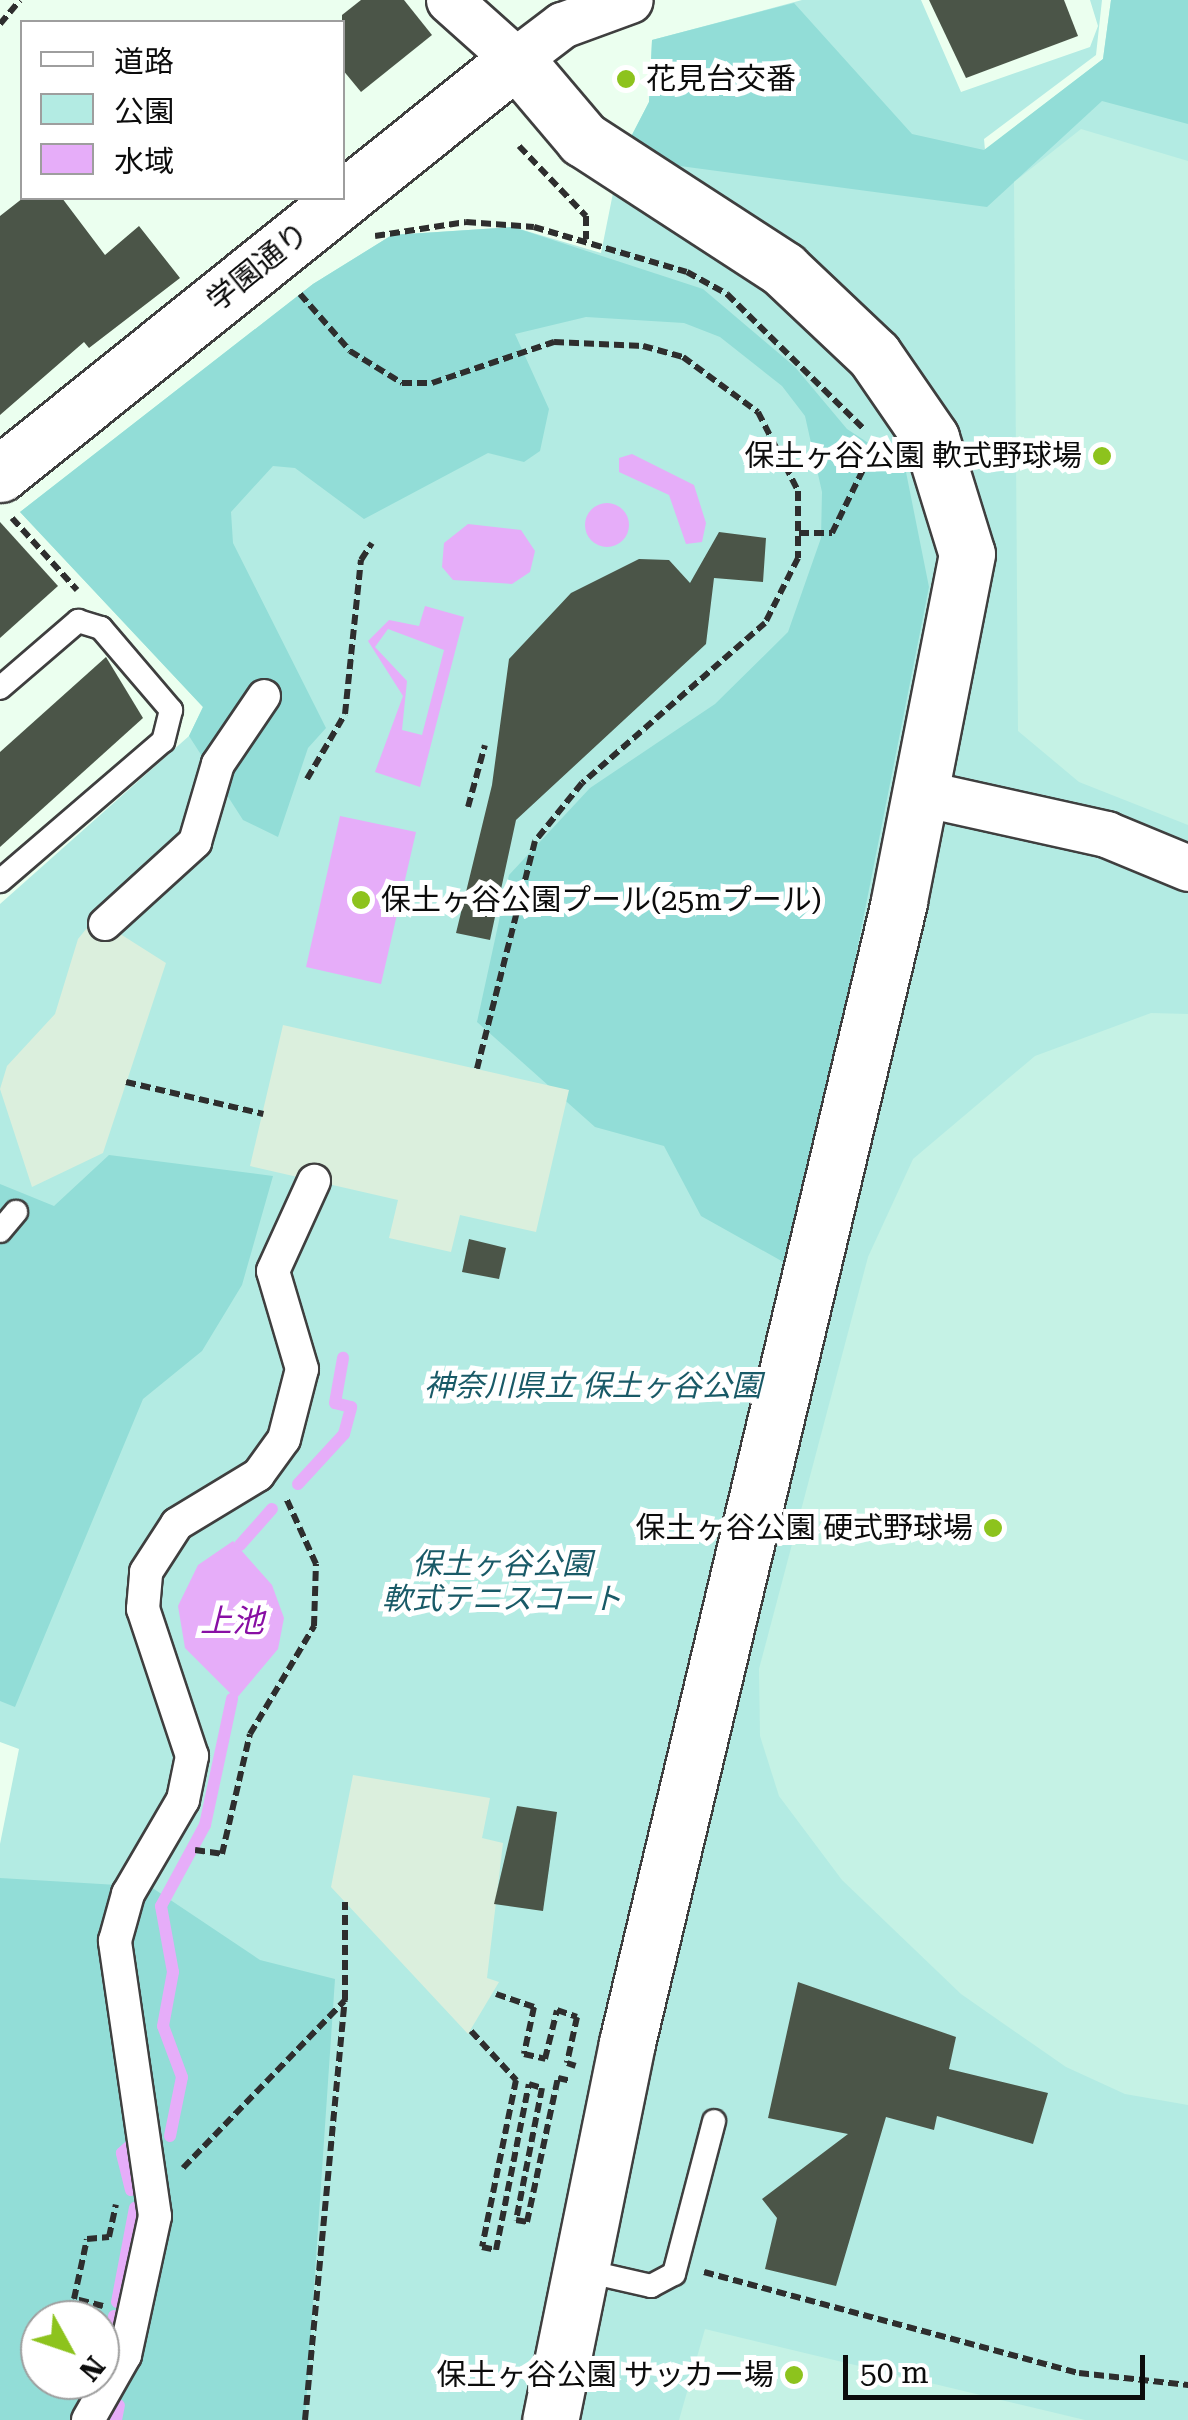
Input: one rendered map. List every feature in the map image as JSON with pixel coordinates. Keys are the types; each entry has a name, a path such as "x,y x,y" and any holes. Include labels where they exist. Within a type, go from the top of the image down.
{"street":[{"path":"449,0 516,60 583,139 783,269 874,355 931,438 968,554 550,2420"},
{"path":"516,60 562,24 630,0"},
{"name":"学園通り","path":"345,197 516,60"},
{"name":"学園通り","path":"0,474 342,200"},
{"path":"105,924 195,842 218,764 264,696"},
{"path":"917,792 1106,834 1188,868"},
{"path":"88,2420 125,2355 156,2216 114,1964 117,1929 183,1800 192,1756 143,1609 146,1572 178,1524 262,1470 284,1440 302,1369 273,1271 314,1181"}],"lane":[{"path":"0,688 78,621 102,628 167,695 163,741 0,881"},
{"path":"0,1231 16,1212"},
{"path":"582,2270 650,2286 678,2264 714,2121"}],"path":[{"path":"0,24 20,0"},
{"path":"520,146 586,216"},
{"path":"586,195 586,239"},
{"path":"373,236 466,222 586,239 727,294 878,440 832,533 799,533"},
{"path":"293,285 350,350 402,383 432,383 554,342 683,357 736,390 777,439 798,491 799,533 787,587 765,623 582,783 535,841 477,1069"},
{"path":"0,519 7,513 79,592 78,621"},
{"path":"307,778 344,714 361,560 372,543"},
{"path":"468,807 484,744"},
{"path":"126,1082 263,1114"},
{"path":"207,1857 222,1854 250,1734 314,1626 310,1546 262,1470"},
{"path":"305,2420 345,2000 345,1902"},
{"path":"496,1994 534,2007 524,2054 546,2059 557,2010 578,2017 567,2063"},
{"path":"168,2181 345,2000"},
{"path":"472,2031 516,2080 482,2247 496,2250 530,2084 542,2088 516,2220 527,2222 558,2078 590,2085"},
{"path":"125,2310 74,2300 87,2238 109,2237 113,2206 126,2201"},
{"path":"678,2264 1079,2373 1188,2385"}],"green space":[{"name":"神奈川県立 保土ヶ谷公園","path":"802,0 921,0 961,92 1090,47 1098,26 1090,0 1102,0 1096,55 984,139 985,150 1103,59 1111,0 1188,0 1188,2420 0,2420 0,1844 19,1749 0,1742 0,904 189,736 203,707 20,512 313,284 392,235 513,227 601,253 620,158 649,102 652,40"}],"shaded area":[{"path":"1111,0 1188,0 1188,124 1102,101 987,207 620,158 649,102 652,40 794,3 912,134 984,150 1103,59"},
{"name":"保土ヶ谷公園 軟式野球場","path":"1081,129 1188,161 1188,825 1079,782 1018,731 1014,182"},
{"path":"513,227 703,289 795,367 847,429 905,467 929,587 794,1268 701,1216 664,1146 595,1127 477,1022 509,875 590,788 715,704 788,632 821,538 822,492 805,416 782,386 720,337 684,323 586,317 515,334 549,409 540,451 524,462 488,453 364,519 295,468 273,466 231,512 233,543 326,728 308,748 278,837 243,820 189,736 203,707 20,512 313,284 392,235"},
{"path":"95,918 166,963 103,1153 32,1187 0,1089 7,1066 55,1014 78,939"},
{"name":"保土ヶ谷公園 硬式野球場","path":"1151,1013 1188,1014 1188,2105 1125,2094 1066,2067 961,1994 842,1880 779,1796 760,1736 759,1669 868,1257 913,1159 1035,1056"},
{"path":"283,1025 569,1090 536,1232 460,1215 451,1252 389,1238 398,1200 250,1166"},
{"path":"109,1155 273,1176 242,1285 202,1351 143,1399 15,1707 0,1701 0,1184 54,1206"},
{"path":"353,1775 490,1798 482,1838 503,1843 487,1978 499,1982 468,2034 331,1887"},
{"path":"0,1878 151,1887 260,1960 335,1979 305,2420 0,2420"},
{"name":"保土ヶ谷公園 サッカー場","path":"705,2329 1085,2420 679,2420"}],"water":[{"path":"632,454 694,485 706,523 702,542 686,544 669,495 619,472 619,458"},
{"path":"607,503 623,509 629,525 623,541 607,547 591,541 585,525 591,509"},
{"path":"468,524 521,530 535,551 530,572 512,584 453,580 442,567 444,543"},
{"path":"425,606 464,617 420,787 375,772 403,696 368,641 389,620 419,626","holes":["388,629 444,650 422,735 402,730 407,681 375,647"]},
{"name":"保土ヶ谷公園プール(25mプール)","path":"340,816 416,832 381,984 306,967"},
{"name":"上池","path":"233,1541 272,1585 284,1618 278,1649 236,1699 185,1648 178,1606 198,1565"}],"building":[{"path":"361,0 404,0 432,35 361,92 345,73 342,15"},
{"path":"929,0 1064,0 1078,36 966,78"},
{"path":"20,200 64,200 105,255 139,226 180,278 89,348 84,342 0,415 0,216"},
{"path":"0,522 58,586 0,638"},
{"path":"719,532 766,538 763,582 714,578 706,644 516,820 490,940 456,933 492,785 509,659 571,593 639,559 669,560 690,583"},
{"path":"106,657 143,718 0,847 0,752"},
{"path":"469,1239 506,1248 499,1279 462,1272"},
{"path":"517,1806 557,1812 543,1911 494,1904"},
{"path":"798,1982 956,2037 949,2069 1048,2093 1033,2144 937,2116 934,2130 886,2117 836,2286 765,2269 777,2218 762,2199 848,2134 768,2118"}],"waterway":[{"path":"298,1484 344,1434 351,1407 335,1403 343,1358"},
{"path":"240,1545 272,1509"},
{"path":"170,2136 182,2077 163,2026 173,1972 161,1906 205,1825 232,1699"},
{"path":"131,2190 122,2153 133,2143"},
{"path":"117,2300 135,2208"},
{"path":"116,2420 119,2405"}],"place":[{"name":"花見台交番","path":"626,79"},
{"name":"保土ヶ谷公園 軟式野球場","path":"1102,456"},
{"name":"保土ヶ谷公園プール(25mプール)","path":"361,900"},
{"name":"保土ヶ谷公園 硬式野球場","path":"993,1528"},
{"name":"保土ヶ谷公園 サッカー場","path":"794,2375"}],"park label":[{"name":"保土ヶ谷公園 軟式テニスコート","path":"502,1581"}]}
